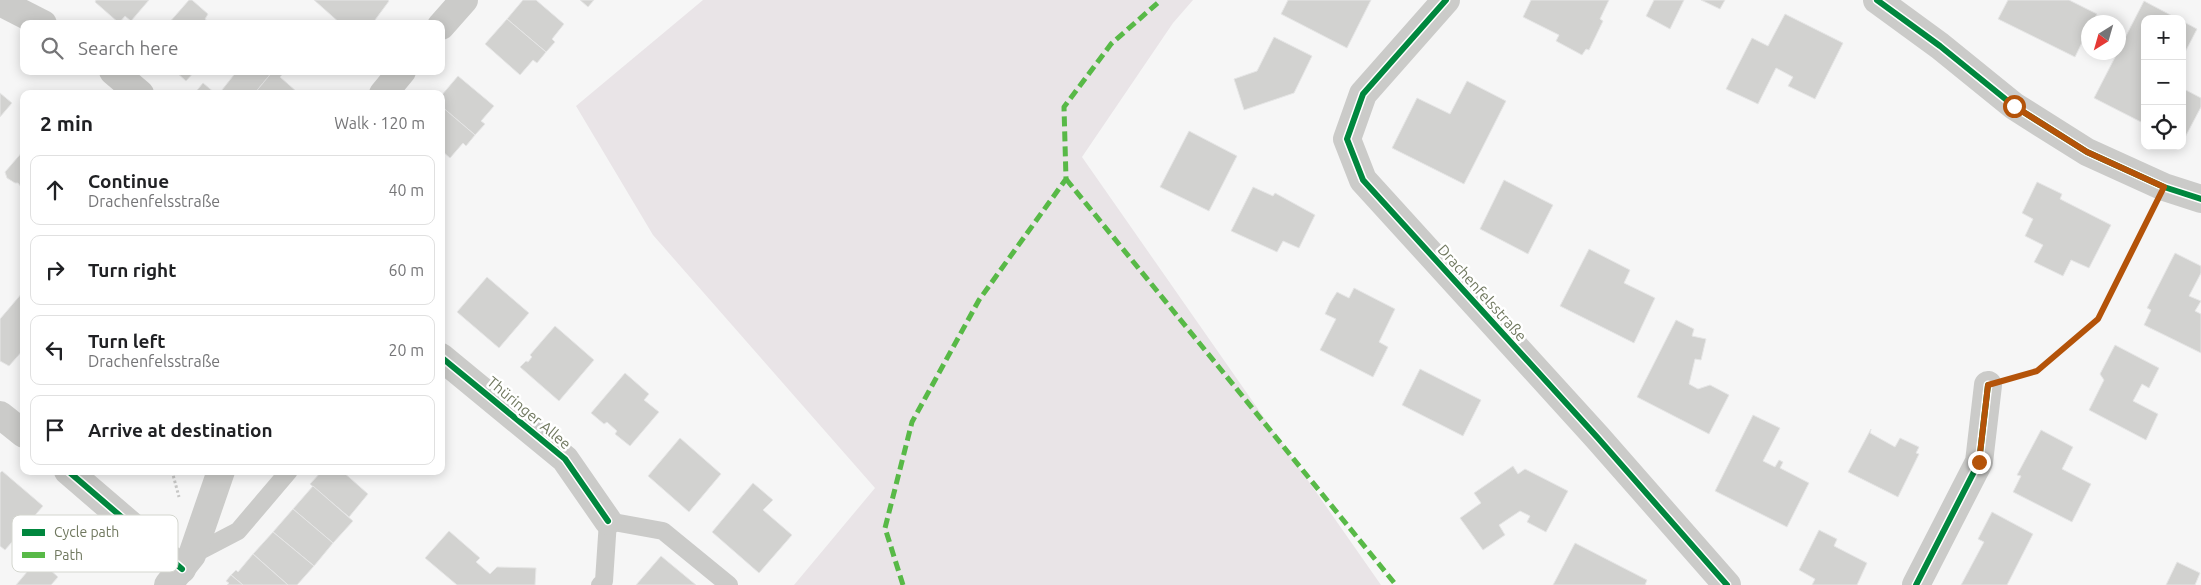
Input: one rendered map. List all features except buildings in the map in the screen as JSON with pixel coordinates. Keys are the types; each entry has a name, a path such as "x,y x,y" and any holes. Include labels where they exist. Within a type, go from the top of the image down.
{"street":[{"path":"445,21 464,0"},
{"name":"Drachenfelsstraße","path":"1446,0 1363,94 1347,139 1363,180 1590,430 1727,585"},
{"path":"1877,0 1940,46 2014,106 2087,152 2164,187 2201,199"},
{"path":"0,2 35,20"},
{"path":"118,75 135,90"},
{"path":"386,90 399,75"},
{"name":"Thüringer Allee","path":"445,360 565,459 608,521"},
{"path":"1916,585 1979,462 1988,385"},
{"path":"0,415 20,431"},
{"path":"73,475 118,515"},
{"path":"181,570 219,475"}],"lane":[{"path":"181,570 238,531 286,475"},
{"path":"600,585 604,581 608,521 663,531 729,585"}],"path":[{"path":"1988,385 2037,371 2098,319 2164,187"}],"shaded area":[{"path":"703,0 1193,0 1173,23 1082,157 1381,585 794,585 875,488 653,235 576,106"}],"marked path":[{"path":"903,585 885,528 912,422 979,300 1066,179 1064,107 1111,44 1161,0"},
{"path":"1066,179 1396,585"}],"cycle path":[{"path":"1446,0 1363,94 1347,139 1363,180 1597,437 1727,585"},
{"path":"1877,0 1940,46 2014,106 2087,152 2164,187 2201,199"},
{"path":"445,360 565,459 608,521"},
{"path":"1916,585 1979,462 1988,385"},
{"path":"73,475 119,515"},
{"path":"178,566 182,569"}],"route":[{"path":"1979,462 1988,385 2037,371 2098,319 2164,187 2087,152 2014,106"}]}
